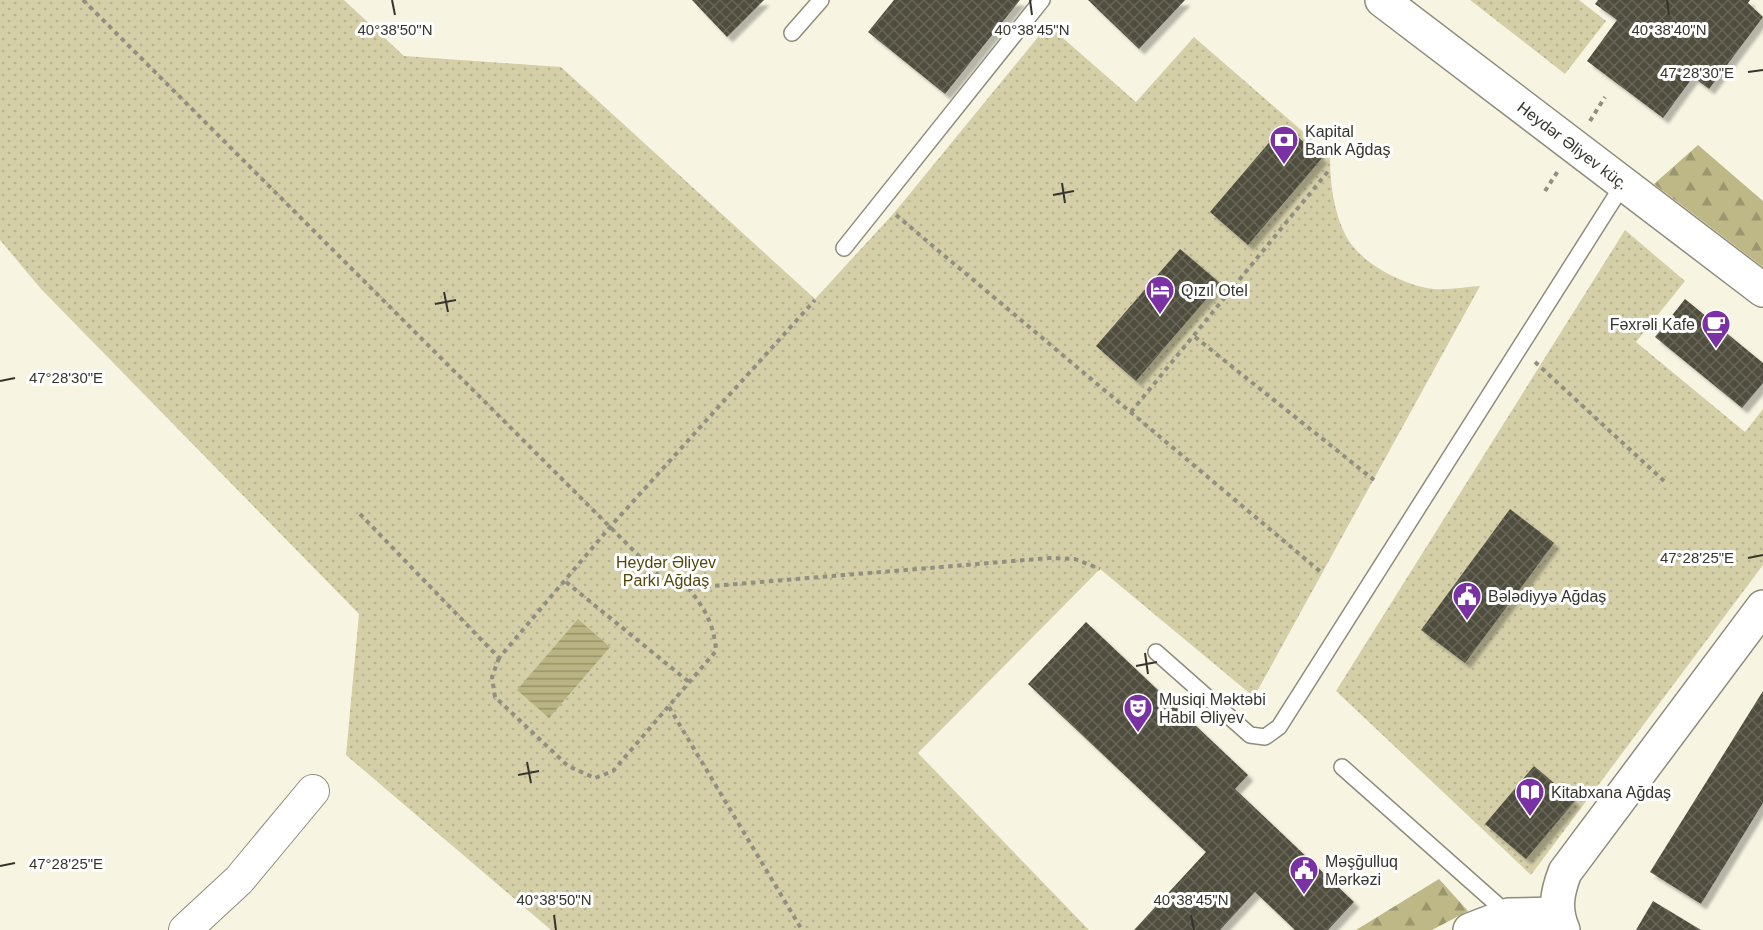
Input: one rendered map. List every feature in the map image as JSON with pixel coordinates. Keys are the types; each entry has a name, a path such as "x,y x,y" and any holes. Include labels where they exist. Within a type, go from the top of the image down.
{"main road":[{"name":"Heydər Əliyev küç.","path":"1382,0 1763,290"},
{"path":"1470,930 1509,915 1560,922 1558,890 1565,872 1763,607"}],"street":[{"path":"185,930 239,880 313,791"}],"lane":[{"path":"792,33 821,0"},
{"path":"844,248 1042,0"},
{"path":"1156,652 1250,735 1265,737 1278,727 1624,183"},
{"path":"1342,767 1509,915"}],"path":[{"path":"83,0 610,527 658,575 688,588 708,613 715,632 716,651 613,771 595,778 568,766 495,697 492,677 500,658 610,527 815,300"},
{"path":"1131,412 1195,337 1330,169"},
{"path":"894,213 1323,573"},
{"path":"1195,337 1374,480"},
{"path":"1520,348 1664,481"},
{"path":"360,514 500,658"},
{"path":"688,588 1050,558 1075,560 1100,569"},
{"path":"566,582 689,682"},
{"path":"669,706 802,930"}],"green space":[{"name":"Heydər Əliyev Parkı Ağdaş","path":"0,0 344,0 404,56 561,67 815,299 894,213 1048,25 1136,102 1194,37 1330,155 1332,186 1338,217 1346,236 1361,255 1384,272 1422,287 1451,289 1480,286 1254,697 1100,569 918,753 1089,930 551,930 346,755 359,614 41,289 0,240"},
{"path":"1470,0 1579,0 1606,21 1565,74"},
{"path":"1698,145 1763,201 1763,267 1654,184"},
{"path":"1625,230 1685,281 1636,342 1745,432 1763,409 1763,565 1531,875 1336,691"},
{"path":"1439,879 1468,911 1432,930 1356,930"}],"shaded area":[{"path":"578,619 610,647 549,718 517,690"}],"building":[{"path":"692,0 764,0 727,37"},
{"path":"894,0 1020,0 945,94 868,32"},
{"path":"1088,0 1185,0 1139,49"},
{"path":"1598,0 1750,0 1748,3 1763,17 1709,89 1693,77 1663,118 1587,61 1617,20 1595,4"},
{"path":"1284,125 1322,158 1248,245 1210,212"},
{"path":"1180,249 1220,283 1136,381 1096,346"},
{"path":"1685,299 1763,363 1763,383 1742,408 1655,337"},
{"path":"1510,509 1554,543 1465,663 1421,630"},
{"path":"1086,622 1248,775 1235,789 1354,902 1328,930 1295,930 1255,892 1220,930 1134,930 1206,852 1028,684"},
{"path":"1763,691 1763,803 1701,904 1650,872"},
{"path":"1534,766 1575,801 1526,859 1485,824"},
{"path":"1653,901 1701,930 1636,930"}],"place":[{"name":"Kapital Bank Ağdaş","path":"1284,166"},
{"name":"Qızıl Otel","path":"1160,316"},
{"name":"Fəxrəli Kafe","path":"1716,350"},
{"name":"Bələdiyyə Ağdaş","path":"1467,622"},
{"name":"Musiqi Məktəbi Habil Əliyev","path":"1138,734"},
{"name":"Kitabxana Ağdaş","path":"1530,818"},
{"name":"Məşğulluq Mərkəzi","path":"1304,896"}]}
